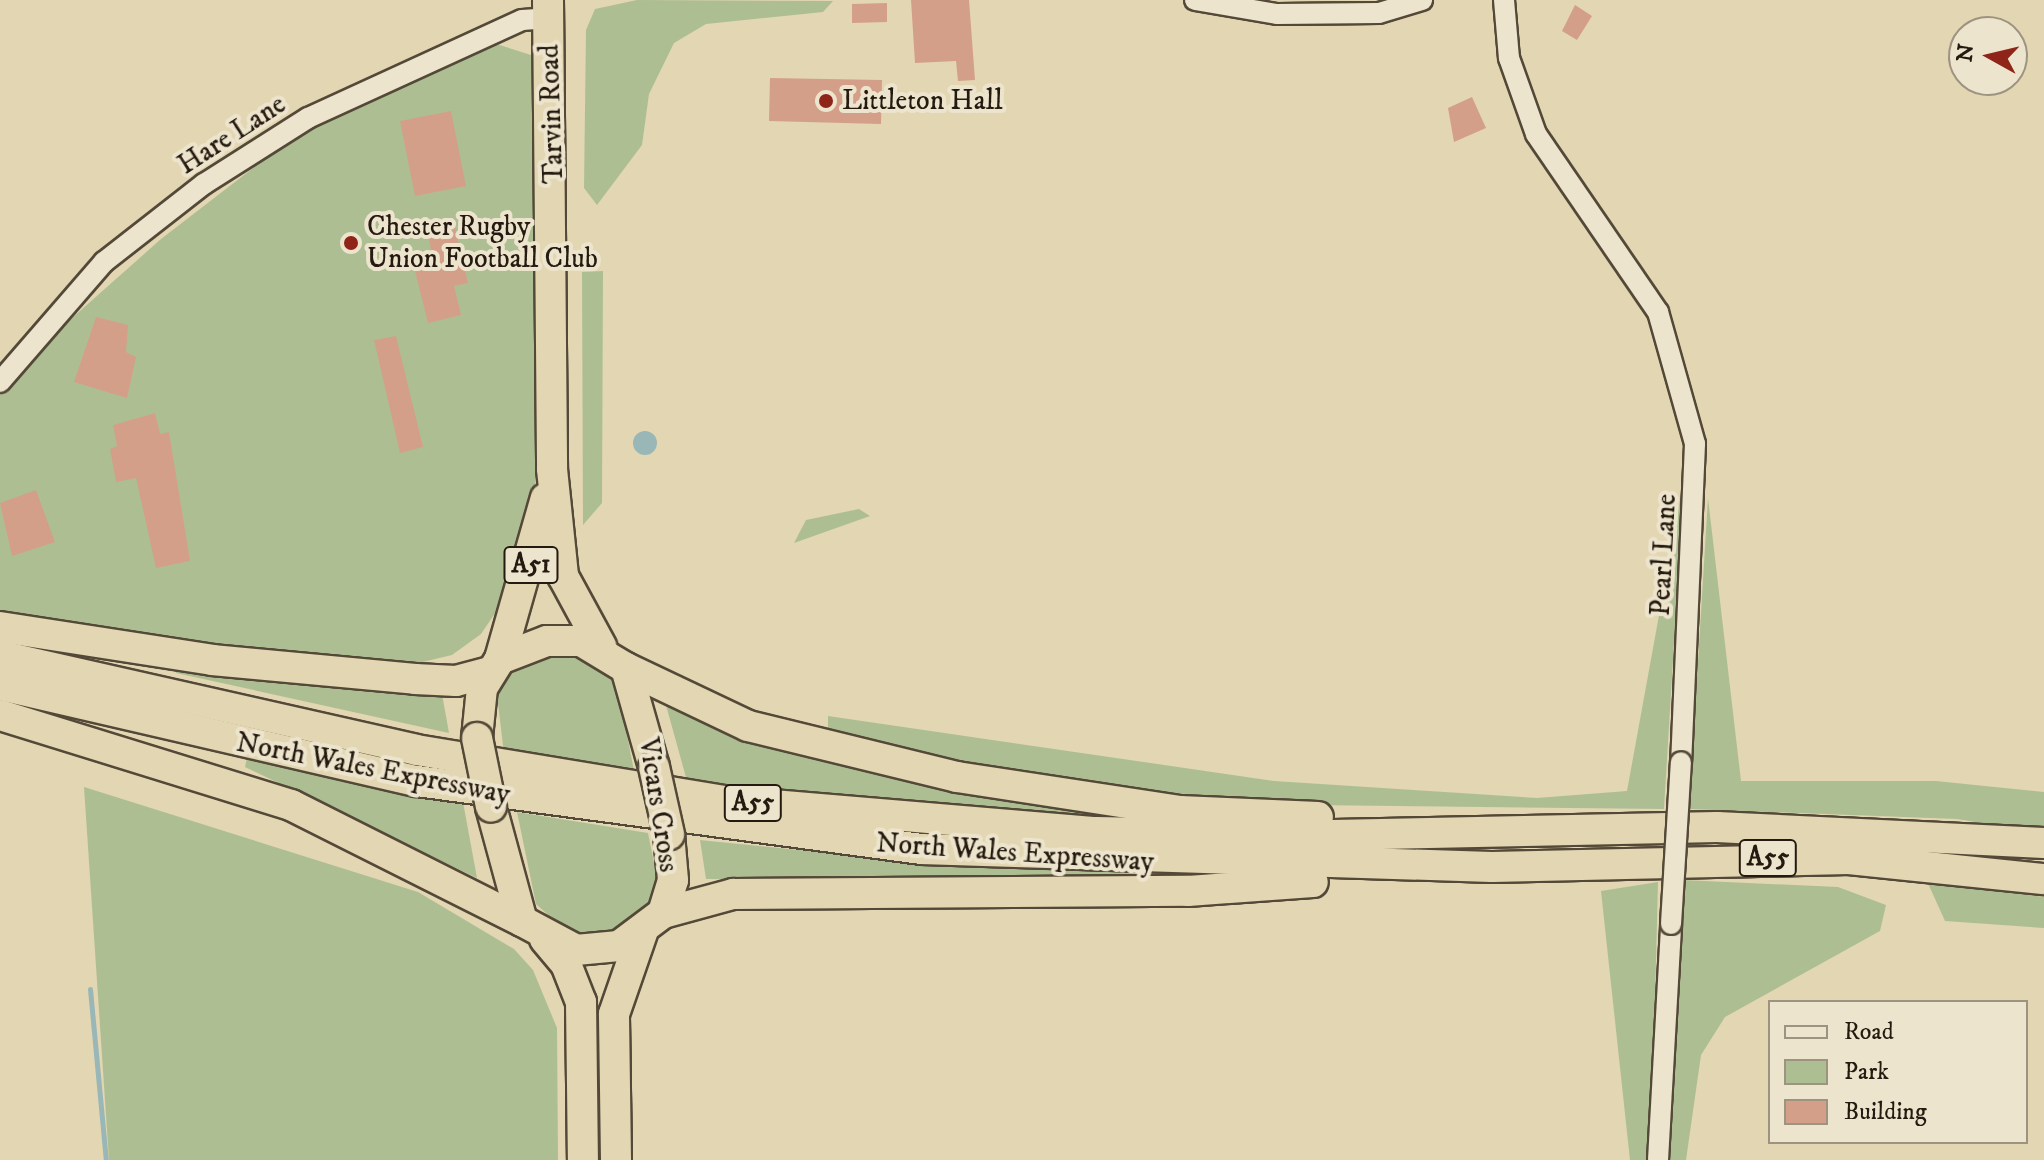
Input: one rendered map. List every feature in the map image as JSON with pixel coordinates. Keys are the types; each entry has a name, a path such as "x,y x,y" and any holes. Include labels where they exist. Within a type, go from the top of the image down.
{"highway":[{"name":"Tarvin Road","path":"548,9 552,469"},
{"name":"A51","path":"552,469 563,576 601,646 626,668"},
{"name":"A51","path":"552,469 495,666 478,700 477,738 491,807 532,928 566,964 581,1002 583,1160"},
{"path":"0,627 212,660 456,681 547,641 601,646"},
{"name":"North Wales Expressway","path":"0,656 416,750 725,801 1096,832 1857,828 2044,843"},
{"path":"626,668 748,726 1038,794 1180,811 1520,832"},
{"name":"Vicars Cross","path":"616,1160 614,1014 625,966 653,923 673,880 669,834 626,668"},
{"name":"North Wales Expressway","path":"0,685 417,781 713,826 921,849 1160,862 1492,867 1849,859 2044,879"},
{"path":"0,715 291,805 532,928 589,952 653,923 733,894 1188,891 1492,867"}],"street":[{"path":"1195,0 1277,14 1338,7 1379,13 1422,0"},
{"name":"Pearl Lane","path":"1504,0 1509,58 1536,134 1658,312 1695,444 1681,762 1658,1160"},
{"name":"Hare Lane","path":"0,382 104,262 204,184 308,118 548,9"}],"green space":[{"path":"637,0 833,1 823,12 706,24 674,43 649,94 642,145 597,205 584,188 586,30 595,9"},
{"name":"Chester Rugby Union Football Club","path":"490,42 531,55 539,75 537,477 502,603 481,634 452,655 418,663 180,642 0,611 0,382 161,239 310,124"},
{"path":"603,271 602,503 583,525 582,272"},
{"path":"1684,478 1664,809 1309,805 1053,782 828,733 828,716 1274,781 1537,798 1627,791"},
{"path":"1708,498 1741,781 1936,781 2044,792 2044,833 1957,819 1689,809"},
{"path":"859,509 870,516 794,543 806,520"},
{"path":"573,653 609,671 617,683 634,771 504,754 497,695 510,670 527,656"},
{"path":"176,668 442,694 449,733 176,673"},
{"path":"664,698 795,755 968,791 1202,825 891,804 687,781"},
{"path":"247,758 463,802 477,878 245,767"},
{"path":"84,787 418,892 514,949 533,970 557,1028 558,1160 109,1160"},
{"path":"517,812 648,833 657,877 648,905 613,933 567,932 536,904"},
{"path":"700,840 888,859 1183,873 1183,882 706,879"},
{"path":"1926,879 2044,897 2044,928 1945,921"},
{"path":"1683,880 1838,887 1886,905 1880,931 1725,1017 1701,1055 1686,1160 1668,1160"},
{"path":"1658,882 1651,1160 1630,1160 1601,891"}],"water":[{"path":"645,431 654,434 657,443 654,452 645,455 636,452 633,443 636,434"}],"building":[{"path":"911,0 969,0 975,80 958,81 956,61 915,63"},
{"path":"887,3 887,22 852,23 852,4"},
{"path":"1575,5 1592,16 1577,40 1562,31"},
{"name":"Littleton Hall","path":"770,78 882,80 881,124 769,121"},
{"path":"1472,97 1486,128 1454,142 1448,108"},
{"path":"451,111 466,186 415,196 400,121"},
{"path":"454,224 468,283 454,286 461,315 428,323 413,263 433,258 427,231"},
{"path":"96,317 128,325 126,352 136,357 127,398 74,382"},
{"path":"396,336 423,447 400,453 374,340"},
{"path":"155,413 160,434 169,432 190,561 156,568 136,478 116,482 110,449 117,446 113,425"},
{"path":"36,490 55,542 12,556 0,503"}],"waterway":[{"path":"90,989 106,1160"}],"place":[{"name":"Littleton Hall","path":"826,101"},
{"name":"Chester Rugby Union Football Club","path":"351,243"}]}
